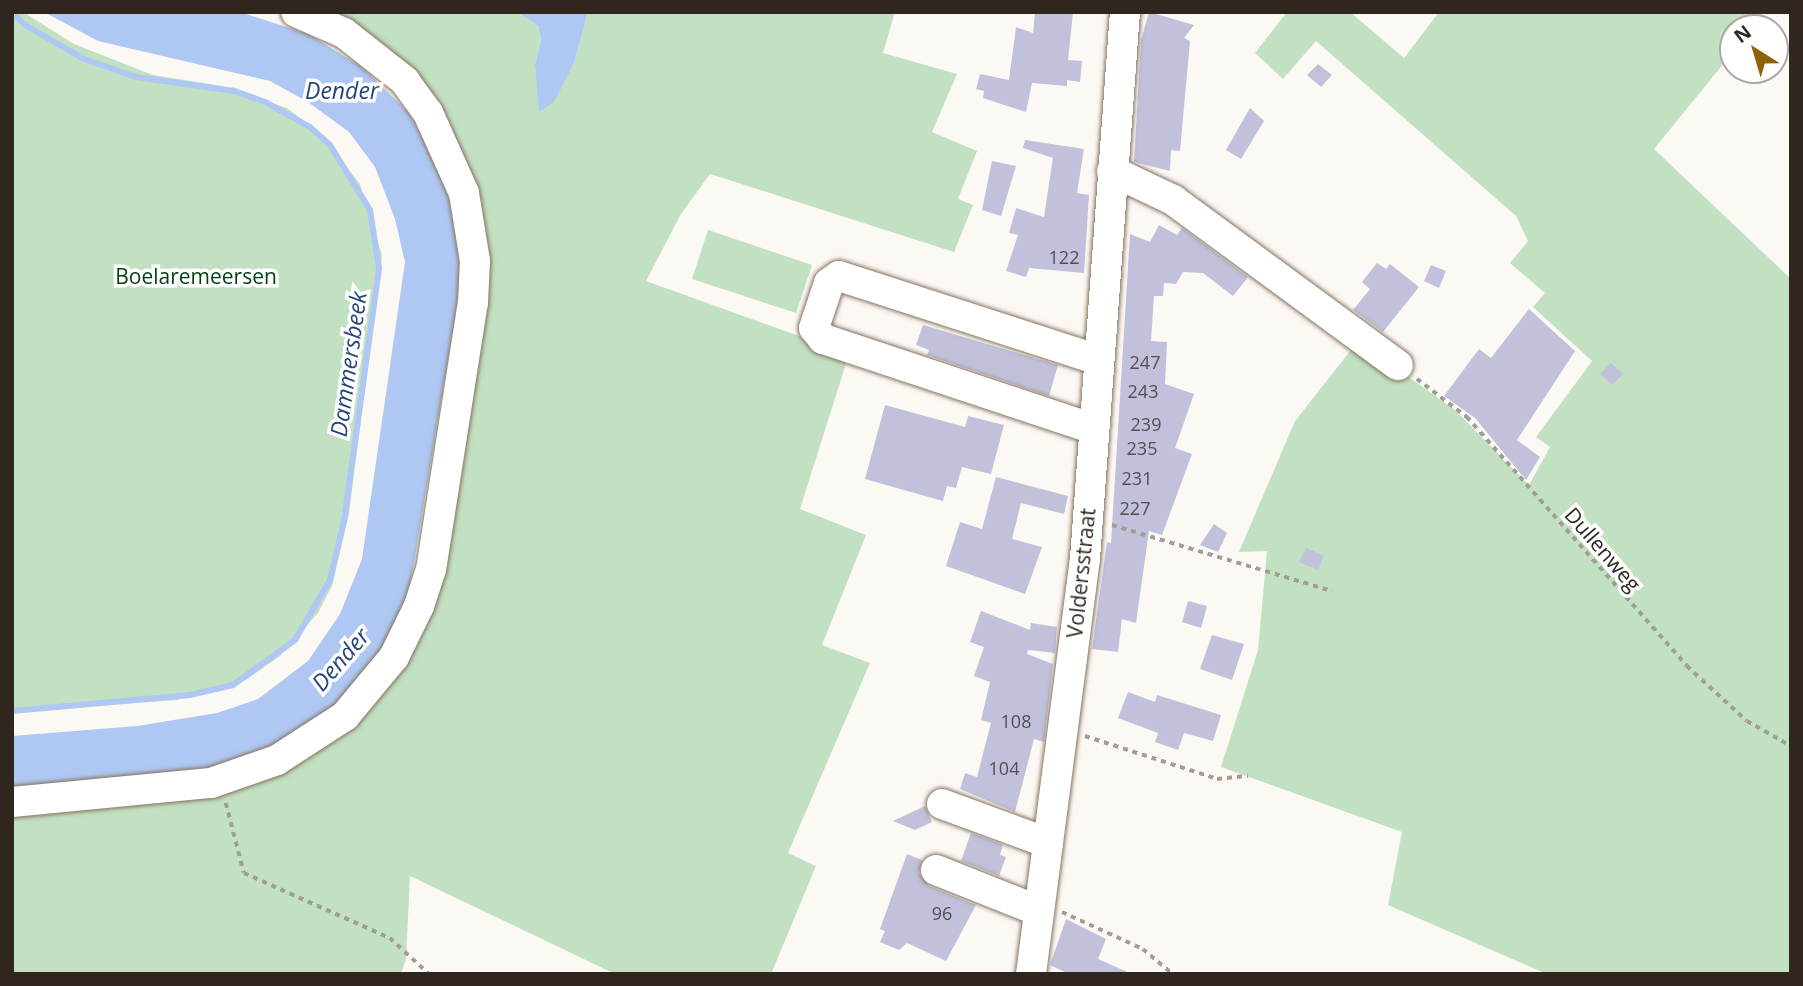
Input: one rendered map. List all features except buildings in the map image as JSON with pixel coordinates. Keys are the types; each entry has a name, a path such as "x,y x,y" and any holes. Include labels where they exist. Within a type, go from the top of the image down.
{"street":[{"path":"12,802 220,781 277,760 345,716 375,683 408,633 431,570 473,303 475,261 464,193 428,113 405,80 344,33 296,12"},
{"name":"Voldersstraat","path":"1031,974 1088,518 1125,12"},
{"path":"1112,171 1173,200 1398,365"},
{"path":"1094,429 823,339 814,328 830,283 839,276 1099,360"},
{"path":"942,804 1049,836"},
{"path":"997,813 1049,836"},
{"path":"936,870 1040,907"}],"path":[{"name":"Dullenweg","path":"1398,365 1467,417 1687,666 1747,721 1791,746"},
{"path":"1088,518 1332,590"},
{"path":"1063,729 1217,779 1248,776"},
{"path":"220,781 244,873 390,938 417,967 429,974"},
{"path":"1040,907 1143,949 1173,974"}],"green space":[{"name":"Boelaremeersen","path":"12,12 23,12 74,44 153,75 222,86 287,108 323,136 360,184 382,255 349,514 332,586 318,613 280,656 246,680 177,700 12,712"},
{"path":"324,12 517,12 538,26 541,39 535,65 540,111 574,63 588,12 895,12 883,53 957,74 932,132 977,151 958,199 973,205 954,252 710,174 681,214 646,281 849,354 800,509 866,535 822,645 870,663 788,853 816,866 771,974 615,974 410,876 406,959 401,974 12,974 12,806 399,665 480,309 457,148"},
{"path":"1287,12 1350,12 1404,58 1439,12 1765,12 1719,14 1719,69 1654,149 1791,279 1791,974 1547,974 1388,905 1402,832 1221,767 1258,650 1267,551 1239,552 1295,421 1358,341 1455,410 1529,485 1550,447 1536,437 1592,361 1533,307 1545,293 1510,263 1528,241 1516,216 1316,41 1283,79 1255,53"},
{"path":"708,230 812,265 796,313 692,279"}],"water":[{"name":"Dender","path":"44,12 246,14 308,34 362,67 408,112 434,157 454,213 461,282 409,592 390,641 358,688 287,743 206,773 12,791 12,736 137,726 217,713 258,699 308,661 340,614 362,559 405,262 395,219 375,167 349,132 308,102 270,81 98,41"},
{"path":"517,12 588,12 574,63 554,102 539,112 535,65 541,39 538,26"}],"waterway":[{"name":"Dammersbeek","path":"12,12 25,25 84,59 136,77 234,91 265,102 310,127 330,145 370,210 379,268 344,521 330,580 295,640 233,685 190,695 12,711"}]}
